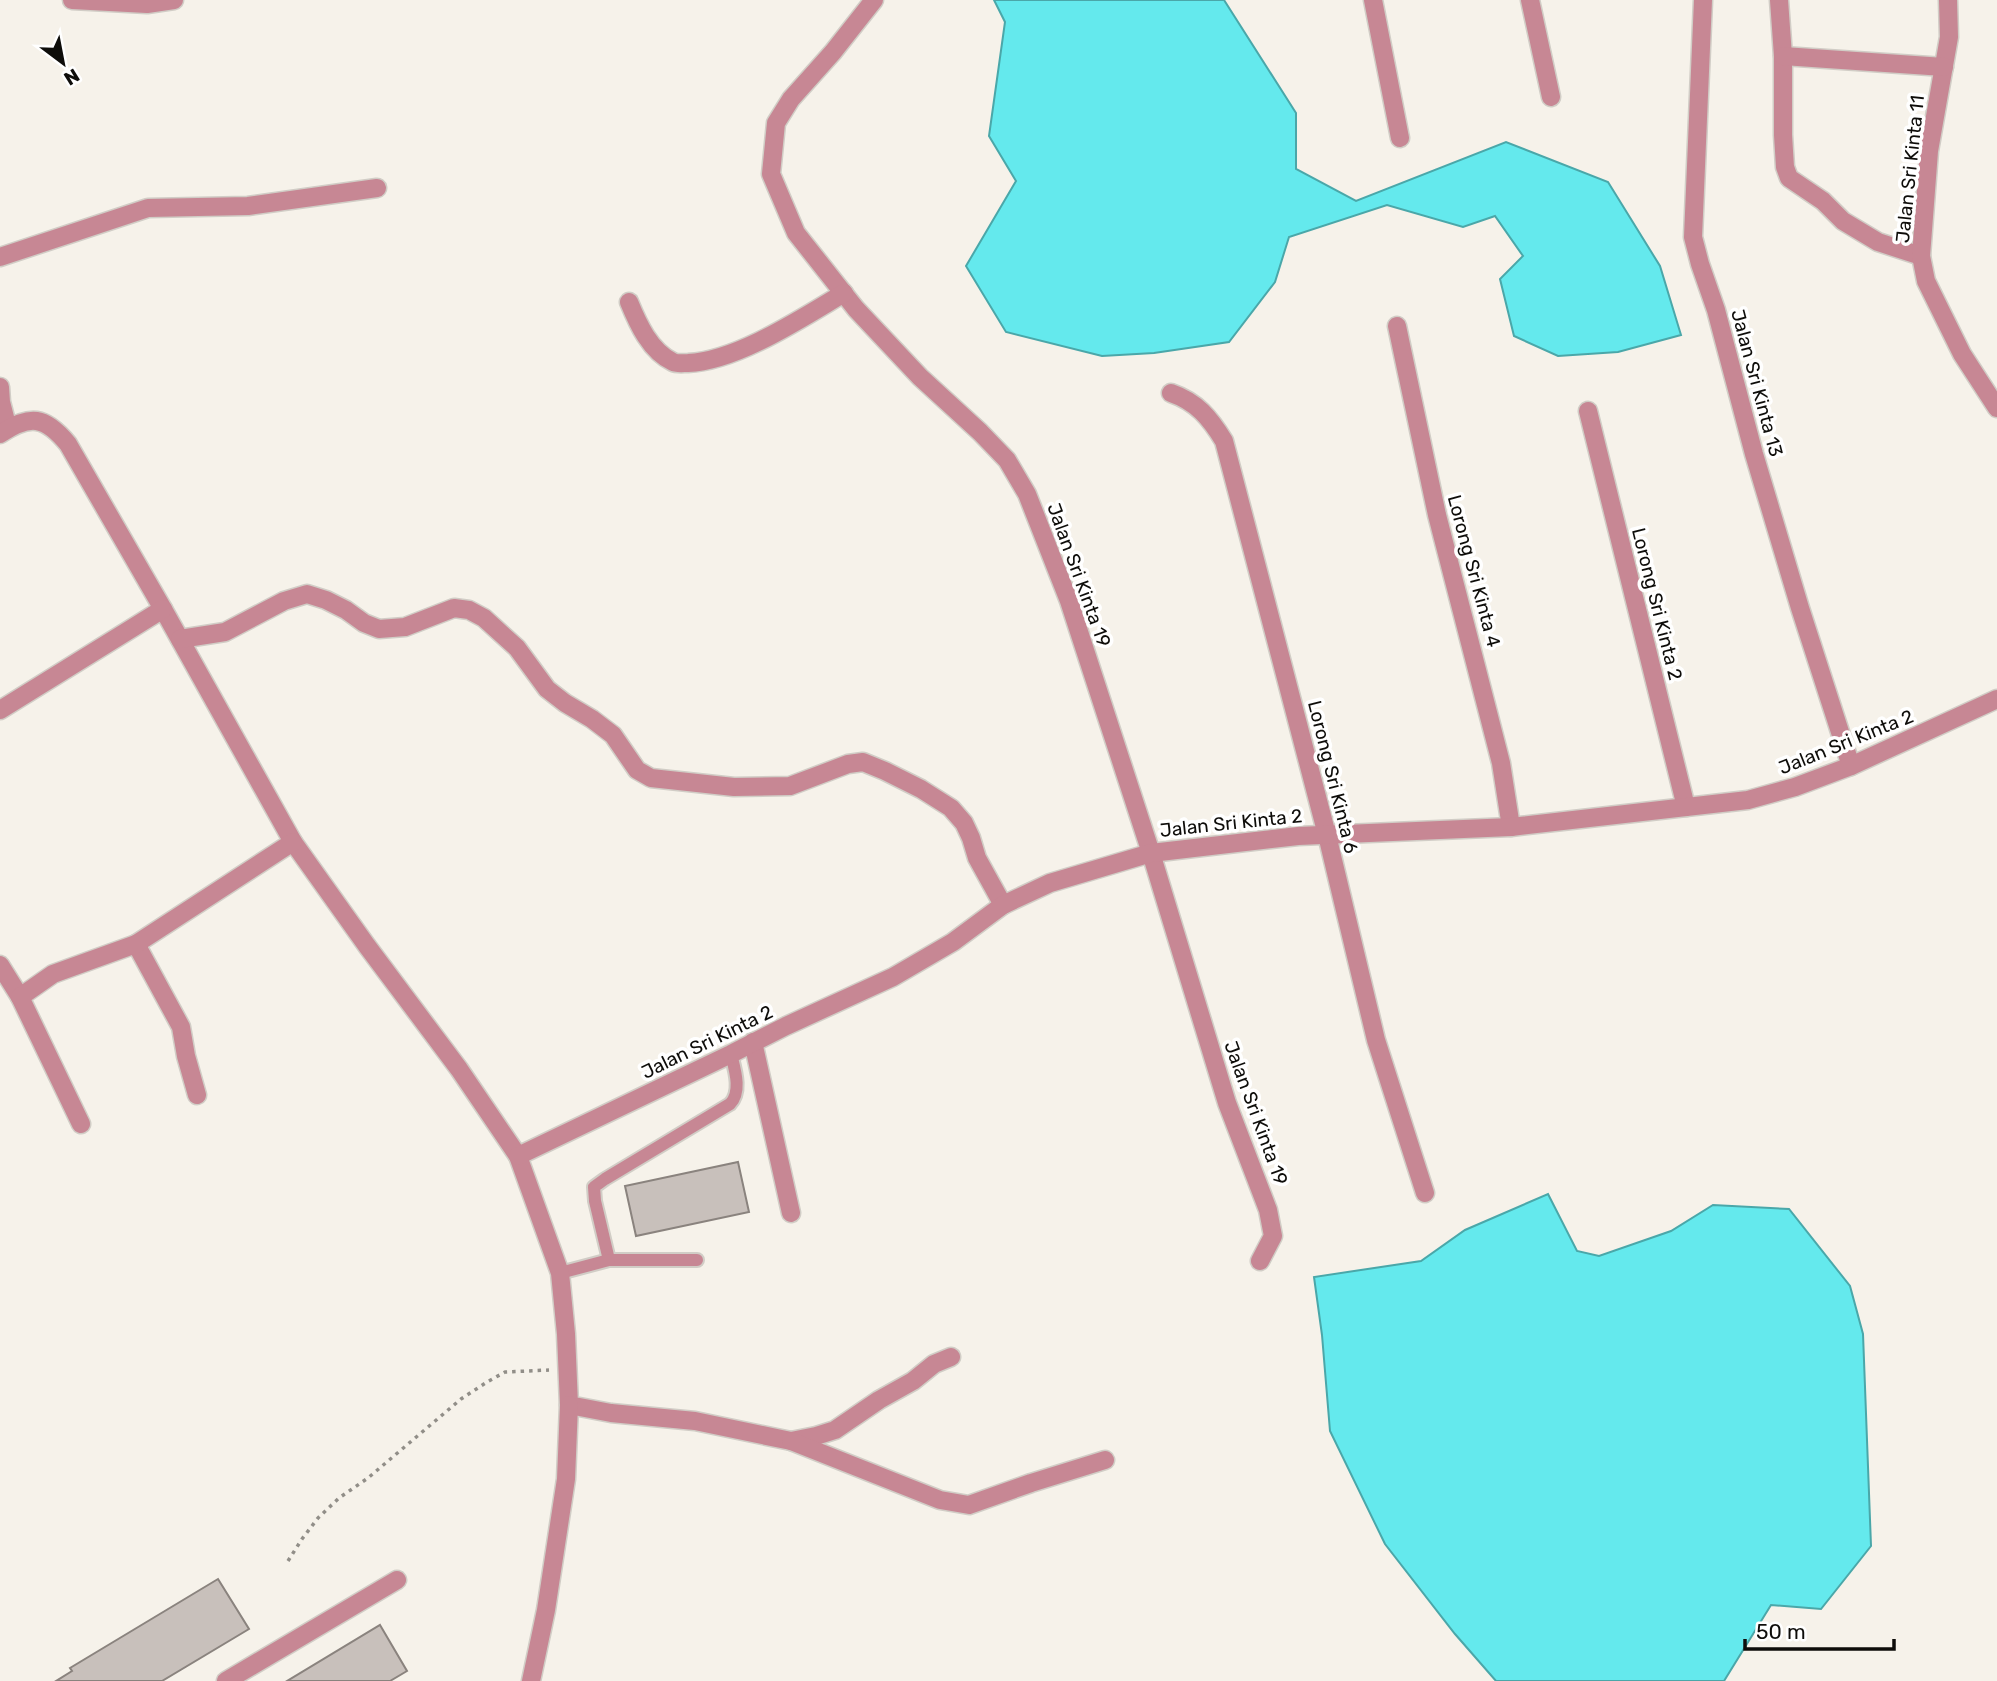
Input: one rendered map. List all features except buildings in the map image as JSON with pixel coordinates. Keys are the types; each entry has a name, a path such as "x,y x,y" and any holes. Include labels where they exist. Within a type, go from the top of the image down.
{"street":[{"path":"72,0 147,4 174,0"},
{"name":"Jalan Sri Kinta 19","path":"874,0 791,99 776,123 771,174 796,233 856,309 920,377 1007,460 1027,494 1069,601 1151,853 1227,1103 1268,1210 1273,1236 1260,1261"},
{"path":"1373,0 1400,138"},
{"path":"1530,0 1551,97"},
{"name":"Jalan Sri Kinta 13","path":"1703,0 1693,237 1716,310 1754,454 1851,766"},
{"path":"1779,0 1783,55 1783,135 1789,178 1823,201 1843,221 1878,242 1921,256"},
{"name":"Jalan Sri Kinta 11","path":"1948,0 1949,37 1930,151 1921,256 1926,281 1962,355 1997,408"},
{"path":"1783,55 1944,67"},
{"path":"0,257 148,208 248,206 377,188"},
{"path":"629,303 639,327 658,351 674,363 700,362 738,350 796,322 844,293"},
{"name":"Lorong Sri Kinta 4","path":"1396,326 1437,516 1501,763 1510,827"},
{"path":"0,387 4,432 22,422 44,421 68,444 293,842 459,1069 518,1156 560,1273 569,1405 566,1479 546,1610 531,1681"},
{"name":"Lorong Sri Kinta 6","path":"1171,393 1186,398 1210,419 1224,441 1327,835 1376,1040 1424,1193"},
{"name":"Lorong Sri Kinta 2","path":"1588,411 1686,807"},
{"path":"180,639 225,632 284,601 307,593 326,600 346,610 364,624 379,629 405,627 454,608 469,610 484,618 517,648 547,689 613,735 637,770 651,778 734,787 790,786 848,764 863,762 921,789 951,808 964,823 977,858 1003,905"},
{"path":"0,710 163,610"},
{"name":"Jalan Sri Kinta 2","path":"518,1156 893,977 953,942 1003,905 1050,883 1151,853 1298,836 1510,827 1748,800 1795,788 1851,766 1997,699"},
{"path":"20,997 53,974 136,944 293,842"},
{"path":"136,944 181,1027 197,1095"},
{"path":"0,965 20,997 81,1124"},
{"path":"753,1042 791,1213"},
{"path":"791,1441 835,1430 913,1381 934,1364 951,1357"},
{"path":"569,1405 611,1413 695,1421 791,1441 940,1500 969,1505 1105,1460"},
{"path":"226,1681 397,1580"}],"lane":[{"path":"609,1260 594,1187 730,1104 737,1091 731,1054"},
{"path":"560,1273 609,1260 697,1259"}],"path":[{"path":"289,1561 302,1539 325,1511 461,1399 505,1372 568,1369"}],"water":[{"path":"994,0 1224,0 1296,113 1296,169 1356,201 1506,142 1608,182 1660,266 1681,335 1618,352 1558,356 1514,336 1500,279 1523,256 1495,216 1463,227 1387,205 1289,237 1275,282 1229,342 1154,353 1102,356 1006,332 966,266 1016,181 989,136 1005,22"},
{"path":"1548,1194 1577,1251 1599,1256 1671,1231 1713,1205 1789,1209 1850,1286 1863,1334 1871,1546 1821,1609 1771,1605 1724,1681 1496,1681 1455,1634 1385,1544 1330,1431 1314,1277 1421,1261 1465,1230"}]}
